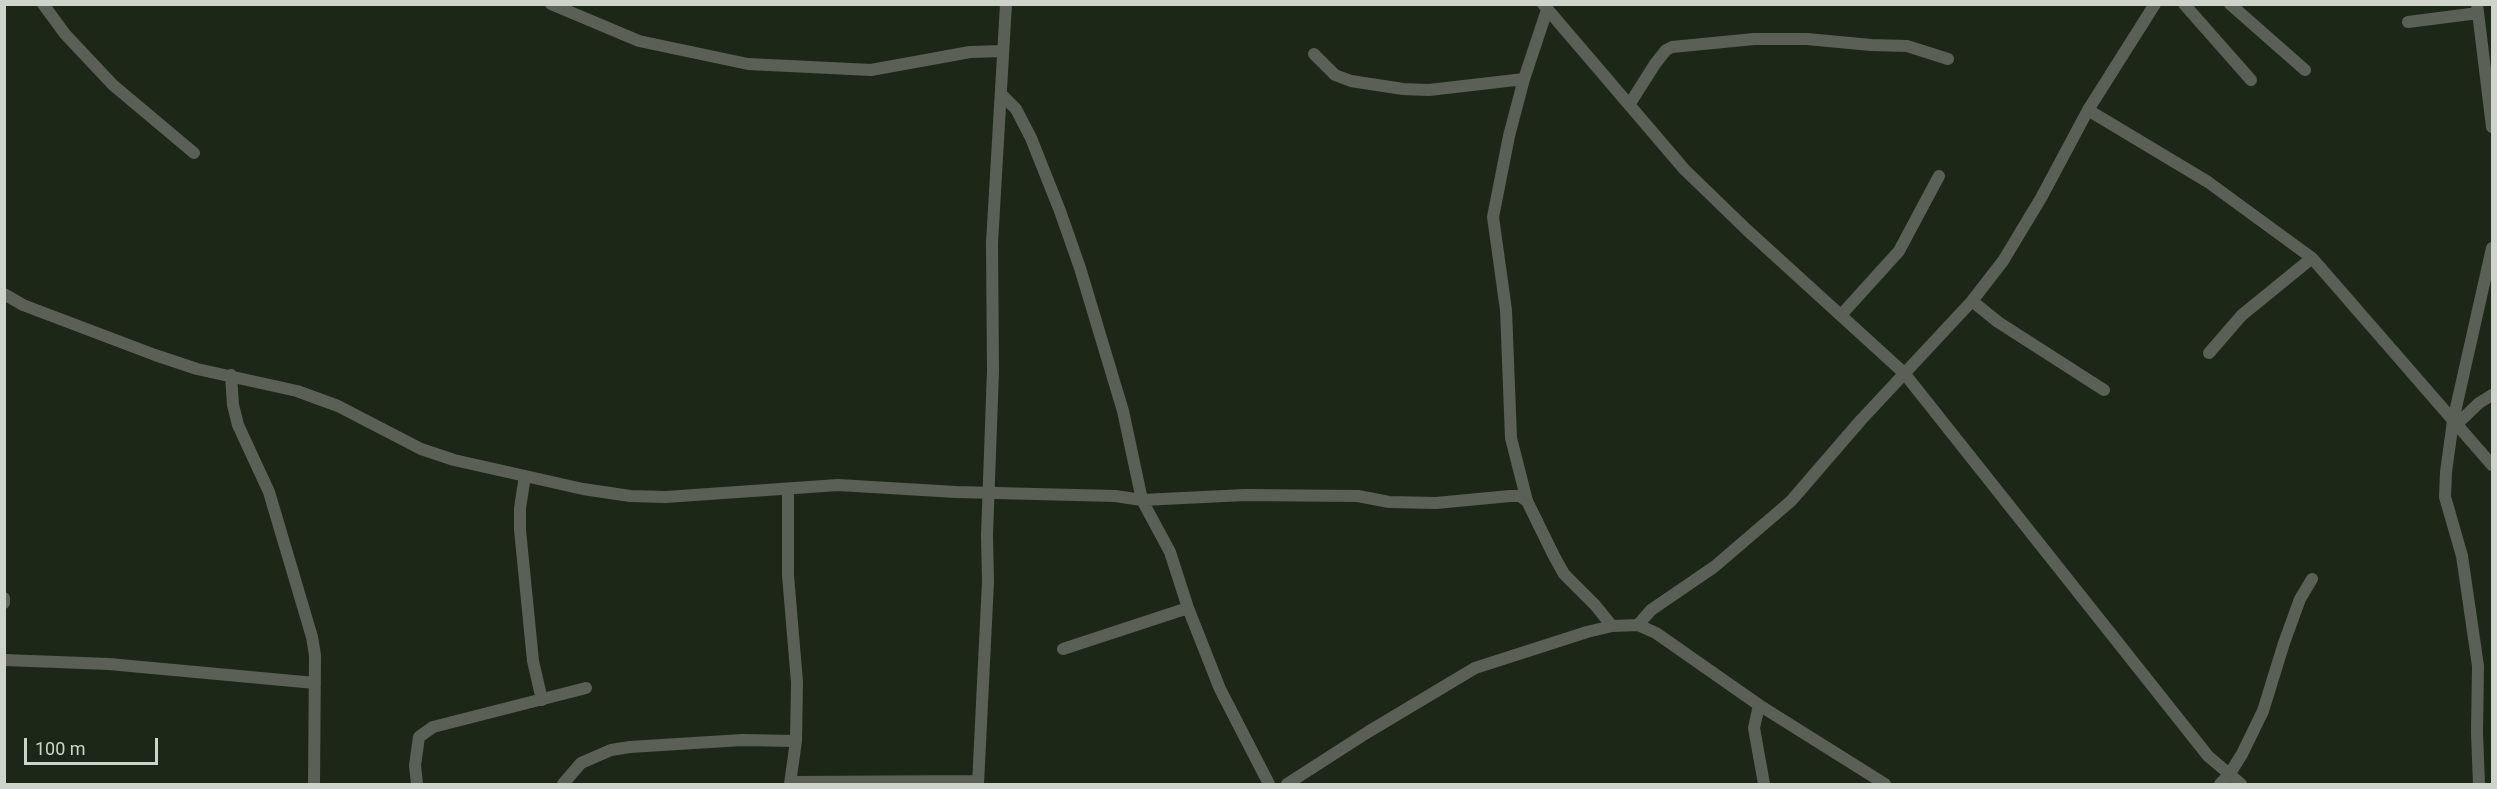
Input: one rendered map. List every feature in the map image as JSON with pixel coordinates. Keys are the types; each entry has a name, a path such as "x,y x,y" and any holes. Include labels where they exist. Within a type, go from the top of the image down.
{"street":[{"path":"43,4 65,34 113,85 194,153"},
{"path":"551,4 639,42 748,63 871,70 970,52 1003,51"},
{"path":"788,489 789,522 786,539 796,663 796,741 791,783 978,783 988,582 987,535 993,370 992,243 1006,4"},
{"path":"1638,625 1651,610 1722,561 1791,501 1904,373 1972,301 2003,261 2041,198 2088,110 2155,4"},
{"path":"2184,4 2251,80"},
{"path":"2230,4 2306,70"},
{"path":"1545,8 1509,136 1493,217 1506,310 1511,438 1527,501 1564,574 1595,605 1611,626"},
{"path":"1545,8 1684,169 1747,230 1842,314 1904,373 2225,780 2241,784"},
{"path":"2408,22 2477,9 2493,127"},
{"path":"1629,105 1655,63 1666,50 1672,47 1735,40 1807,39 1907,46 1948,59"},
{"path":"1314,54 1335,75 1351,81 1403,89 1429,90 1524,80"},
{"path":"1001,94 1016,109 1031,138 1080,268 1123,411 1142,500 1170,552 1188,608 1220,689 1269,784"},
{"path":"2088,110 2208,182 2312,258 2493,465"},
{"path":"1842,314 1895,257 1939,176"},
{"path":"2479,784 2478,666 2473,620 2462,556 2445,497 2445,472 2493,248"},
{"path":"2209,353 2242,315 2312,258"},
{"path":"4,294 23,305 155,355 197,369 297,391 338,406 420,449 454,460 630,496 666,497 838,485 956,492 1115,496 1142,500 1245,495 1358,496 1389,502 1436,503 1520,496 1527,501"},
{"path":"1972,301 1998,322 2104,390"},
{"path":"231,375 233,405 238,425 269,492 312,637 315,683 314,784"},
{"path":"2455,423 2479,403 2493,395"},
{"path":"525,476 520,508 520,530 533,661 542,700"},
{"path":"2225,780 2264,711 2288,632 2300,599 2312,579"},
{"path":"4,598 4,603"},
{"path":"1063,649 1188,608"},
{"path":"1287,784 1475,668 1547,643 1611,626 1638,625 1656,633 1759,705 1885,784"},
{"path":"4,660 109,664 315,683"},
{"path":"417,784 415,765 419,737 433,727 586,688"},
{"path":"1759,705 1754,728 1764,784"},
{"path":"563,784 581,763 611,750 742,740 796,741"}]}
